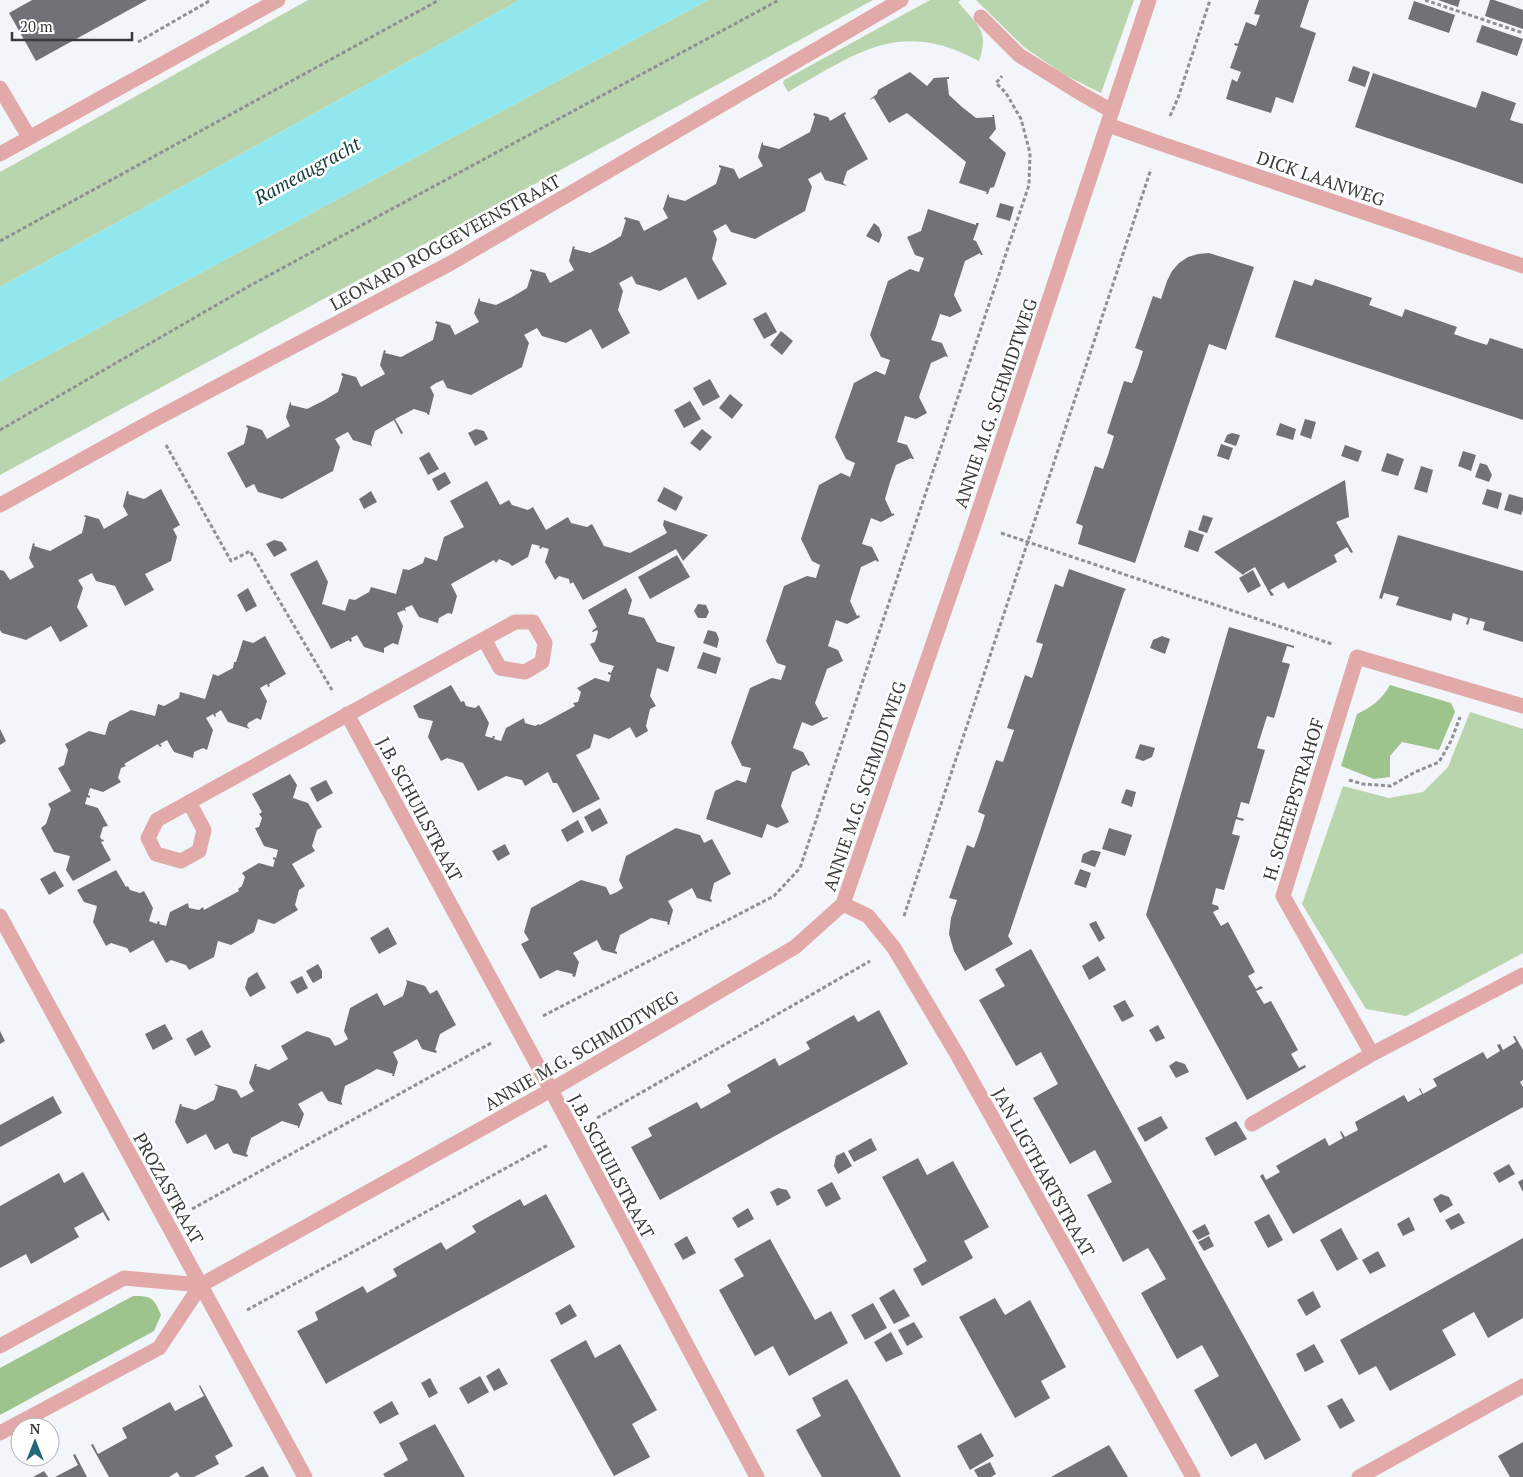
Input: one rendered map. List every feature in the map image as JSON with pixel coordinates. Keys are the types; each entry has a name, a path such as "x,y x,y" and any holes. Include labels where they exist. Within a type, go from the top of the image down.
{"street":[{"path":"0,154 278,0"},
{"name":"LEONARD ROGGEVEENSTRAAT","path":"0,505 152,420 451,263 901,0"},
{"name":"ANNIE M.G. SCHMIDTWEG","path":"0,1433 159,1348 201,1285 551,1090 795,947 843,904 974,524 1149,0"},
{"path":"981,17 1019,55 1080,93 1110,118"},
{"path":"0,88 29,137"},
{"name":"DICK LAANWEG","path":"1110,118 1159,143 1523,266"},
{"path":"189,802 484,639"},
{"path":"1357,657 1523,706"},
{"name":"H. SCHEEPSTRAHOF","path":"1357,657 1283,896 1372,1054"},
{"name":"J.B. SCHUILSTRAAT","path":"347,714 758,1477"},
{"name":"JAN LIGTHARTSTRAAT","path":"843,904 868,916 894,948 958,1056 1192,1477"},
{"name":"PROZASTRAAT","path":"0,916 305,1477"},
{"path":"1252,1124 1372,1054 1523,975"},
{"path":"0,1346 124,1278 201,1285"},
{"path":"1359,1477 1523,1386"}],"path":[{"path":"0,241 439,0"},
{"path":"0,430 250,285 779,0"},
{"path":"244,1312 573,1132 894,948 1159,143 1178,98 1210,0"},
{"path":"1425,0 1523,33"},
{"path":"167,1223 517,1029 774,896 800,868 1029,185 1030,153 1021,119 1006,93 996,83 1019,55"},
{"path":"152,420 231,561 250,550 347,714"},
{"path":"974,524 1334,644 1357,657"},
{"path":"1322,771 1363,784 1391,786 1415,772 1439,762 1452,741 1470,690"}],"green space":[{"path":"308,0 520,0 0,287 0,172"},
{"path":"708,0 873,0 0,475 0,381"},
{"path":"930,0 961,0 958,2 980,28 983,42 979,61 951,48 925,42 902,42 879,46 858,54 788,92 783,83 784,80"},
{"path":"976,0 1134,0 1101,93 1063,74 1024,47"},
{"path":"1390,685 1451,703 1455,712 1439,750 1402,742 1390,756 1390,777 1374,779 1341,766 1357,714 1376,702"},
{"path":"1470,712 1523,729 1523,953 1406,1016 1366,1009 1302,904 1343,786 1389,798 1423,792 1448,767"},
{"path":"133,1296 152,1299 156,1305 161,1315 154,1331 0,1415 0,1368"}],"water":[{"name":"Rameaugracht","path":"520,0 708,0 0,381 0,287"}],"building":[{"path":"32,0 147,0 36,61 9,13"},
{"path":"1259,0 1309,0 1300,27 1316,33 1293,103 1276,97 1271,113 1226,99 1232,79 1237,82 1241,72 1230,68 1238,46 1234,45 1235,43 1238,44 1246,22 1256,26 1260,15 1254,14"},
{"path":"1438,0 1460,0 1458,7"},
{"path":"1490,0 1523,10 1523,29 1485,16"},
{"path":"1414,1 1455,15 1449,33 1408,19"},
{"path":"1482,25 1523,39 1517,56 1476,42"},
{"path":"1353,66 1370,72 1365,87 1348,81"},
{"path":"910,72 927,86 934,78 949,77 947,79 949,95 962,107 976,118 993,117 992,115 994,115 996,129 989,138 1006,153 994,187 990,188 988,194 986,194 987,192 959,183 966,162 907,113 889,123 874,98 869,100 877,94 878,90"},
{"path":"1373,73 1476,108 1482,91 1516,103 1510,120 1523,124 1523,184 1355,127"},
{"path":"845,112 846,114 844,115 868,159 847,171 843,183 847,186 825,180 821,172 808,179 812,187 805,211 755,239 731,232 726,224 713,231 717,239 712,259 727,284 698,300 686,277 660,291 636,284 632,276 619,283 623,291 618,310 630,333 602,349 591,329 566,343 542,336 537,328 524,335 529,343 522,367 471,395 447,388 443,380 436,383 430,387 434,395 429,415 414,409 395,419 403,433 401,434 394,420 375,431 371,443 372,446 353,440 348,432 342,435 335,439 340,447 333,471 282,499 258,492 254,484 246,488 227,453 244,444 247,425 262,430 267,439 290,426 286,417 290,402 291,405 307,409 323,401 338,392 343,376 341,375 342,373 356,377 361,387 385,374 380,365 384,350 386,351 385,353 401,357 433,340 436,321 450,325 455,335 479,322 474,313 479,298 480,301 496,305 512,297 527,288 532,272 530,269 545,273 550,283 574,270 569,261 573,246 575,247 574,249 590,253 606,245 621,236 626,220 624,219 625,217 639,221 644,231 668,218 663,209 668,194 669,197 685,201 716,184 721,168 719,165 734,169 739,179 763,166 758,157 762,142 763,145 779,149 810,132 815,116 813,115 814,113 828,117 830,121"},
{"path":"1000,203 1014,207 1010,221 996,217"},
{"path":"928,209 976,225 976,223 979,223 973,240 976,241 983,255 980,253 965,261 954,295 962,311 950,317 940,314 931,340 942,343 948,357 946,356 931,363 919,397 927,413 916,419 905,416 897,442 907,445 914,459 911,458 896,465 885,499 894,515 881,522 871,518 862,544 872,547 879,561 877,562 876,560 861,567 850,601 857,616 859,615 860,617 847,624 836,620 828,646 838,650 843,661 827,669 815,703 823,718 828,718 812,726 802,722 793,748 803,752 810,765 808,766 807,764 792,772 781,806 789,822 777,828 767,824 762,838 706,819 715,791 737,780 746,783 751,768 742,766 731,743 750,688 772,678 781,680 786,666 777,663 766,641 784,586 807,576 816,578 820,565 812,561 801,539 819,485 841,473 850,477 855,463 846,459 835,437 854,383 876,371 885,375 890,360 881,357 870,335 888,281 910,269 919,272 924,258 915,255 907,237 921,231"},
{"path":"874,223 879,227 882,235 879,243 866,236"},
{"path":"1209,253 1254,267 1226,350 1209,344 1135,563 1078,544 1083,526 1076,523 1095,466 1103,469 1109,452 1114,436 1107,433 1124,381 1132,383 1138,367 1143,351 1135,348 1153,296 1161,299 1172,271 1179,263 1188,257"},
{"path":"1315,279 1372,298 1369,305 1402,317 1405,309 1457,327 1454,334 1471,340 1487,345 1490,338 1523,349 1523,420 1275,337 1294,280 1312,286"},
{"path":"766,312 777,332 764,339 753,319"},
{"path":"781,331 793,341 782,355 770,345"},
{"path":"710,379 720,397 703,406 693,388"},
{"path":"730,394 743,405 732,419 719,408"},
{"path":"690,401 701,419 684,428 674,410"},
{"path":"1305,419 1316,422 1311,439 1300,435"},
{"path":"1280,423 1296,429 1293,440 1276,435"},
{"path":"476,429 484,431 488,439 475,446 468,433"},
{"path":"702,429 712,437 700,451 690,443"},
{"path":"1232,433 1240,435 1236,446 1224,442 1227,435"},
{"path":"1221,444 1233,448 1229,460 1217,456"},
{"path":"1345,445 1362,451 1358,462 1341,456"},
{"path":"1463,451 1476,455 1471,471 1458,466"},
{"path":"429,452 439,469 428,475 419,458"},
{"path":"1387,453 1404,459 1398,476 1381,471"},
{"path":"1480,463 1487,465 1492,475 1489,482 1475,477"},
{"path":"1421,466 1433,470 1427,493 1414,489"},
{"path":"445,472 451,483 438,491 432,479"},
{"path":"1345,480 1349,517 1336,522 1353,552 1351,553 1347,547 1334,555 1337,562 1288,589 1284,582 1270,590 1274,595 1271,596 1255,567 1243,575 1214,552"},
{"path":"487,481 500,505 509,500 512,505 528,510 533,507 546,530 568,517 571,523 587,527 592,524 604,546 630,553 667,533 663,525 664,520 708,535 683,561 676,549 583,600 573,582 570,584 569,579 559,576 555,580 545,562 549,549 542,547 541,549 539,548 540,546 532,544 528,557 512,566 499,559 496,563 494,560 451,584 457,596 452,614 448,613 439,618 438,623 419,617 412,605 405,608 406,612 404,610 397,613 403,626 398,645 393,643 384,648 384,653 364,647 357,635 351,638 352,641 350,642 349,640 331,649 290,574 317,560 328,582 322,604 345,611 349,599 355,600 369,592 371,587 396,594 403,569 409,570 423,563 425,557 437,561 444,537 464,527 450,501"},
{"path":"664,487 683,497 676,511 657,501"},
{"path":"161,489 180,525 173,529 177,537 171,561 145,574 154,590 125,606 115,586 96,581 92,573 78,580 83,588 77,607 88,626 60,642 51,626 26,640 2,633 0,630 0,570 4,571 10,580 34,567 29,558 33,543 35,544 34,546 50,551 82,533 85,515 99,519 104,529 128,515 123,506 127,491 129,492 128,494 144,499"},
{"path":"1487,489 1502,493 1498,509 1482,504"},
{"path":"371,491 377,502 364,509 359,499"},
{"path":"1509,494 1523,498 1521,515 1504,510"},
{"path":"1203,515 1213,518 1207,533 1198,530"},
{"path":"1189,530 1204,535 1198,552 1184,547"},
{"path":"1398,535 1523,571 1523,642 1483,630 1485,622 1470,618 1468,625 1466,624 1468,618 1453,613 1451,621 1396,605 1399,597 1384,593 1382,599 1379,598"},
{"path":"274,540 282,542 287,550 274,557 266,544"},
{"path":"677,555 690,577 650,599 638,577"},
{"path":"1069,569 1126,589 1008,936 1013,944 965,971 954,951 949,934 951,918 957,900 949,898 967,845 974,848 980,831 985,815 978,812 996,760 1003,762 1014,730 1007,728 1025,675 1032,678 1043,644 1036,642 1055,584 1063,587"},
{"path":"1253,570 1261,586 1248,593 1239,578"},
{"path":"248,588 257,606 246,612 237,595"},
{"path":"626,588 632,600 628,614 644,618 657,642 675,647 668,672 657,668 650,696 656,706 650,709 646,726 648,731 636,738 630,727 609,739 594,734 590,748 576,755 600,799 573,813 557,783 553,783 548,772 525,786 522,780 506,776 478,791 463,763 447,758 441,761 428,737 433,721 419,718 413,706 451,685 461,702 464,701 466,706 475,708 479,705 489,723 485,736 492,738 495,736 494,739 501,741 506,728 524,718 525,723 535,726 540,725 575,706 573,703 578,702 581,692 577,688 595,678 609,682 611,675 608,672 611,673 614,666 600,662 590,644 595,642 598,632 597,630 592,631 597,627 588,610"},
{"path":"698,604 706,605 709,612 706,618 698,618 694,611"},
{"path":"1229,627 1294,646 1294,648 1287,646 1282,662 1290,664 1274,718 1267,716 1257,748 1265,750 1249,804 1241,802 1237,817 1244,819 1243,821 1236,819 1232,834 1240,836 1224,890 1216,888 1212,904 1218,906 1219,909 1213,912 1221,926 1228,922 1255,972 1248,976 1256,989 1261,986 1263,988 1256,991 1264,1004 1271,1001 1298,1050 1291,1054 1299,1068 1305,1065 1306,1067 1247,1100 1146,915"},
{"path":"708,630 716,632 719,639 717,648 703,643"},
{"path":"265,636 286,674 269,684 270,686 268,687 267,684 260,688 267,701 261,720 257,718 248,723 247,726 250,729 228,722 221,710 215,714 215,717 213,714 206,718 213,730 207,750 203,748 194,752 193,758 174,752 167,740 160,744 162,746 160,747 158,744 124,764 126,766 121,768 118,778 121,782 103,792 90,788 88,795 90,798 87,797 85,804 98,808 108,826 103,827 100,837 104,841 101,842 111,860 73,881 66,870 70,856 54,852 41,828 46,824 51,809 48,804 71,791 58,768 64,765 68,750 65,744 89,731 105,735 109,722 131,710 155,716 158,704 164,706 179,698 180,692 205,699 213,674 218,676 233,668 243,640 253,643"},
{"path":"1162,636 1170,639 1165,654 1150,648 1153,640"},
{"path":"703,652 721,658 716,674 697,668"},
{"path":"0,729 6,741 0,745"},
{"path":"1140,744 1155,748 1152,757 1143,761 1135,758"},
{"path":"290,774 297,785 293,798 308,803 322,827 317,830 312,846 315,851 292,864 305,886 299,890 295,905 298,910 274,924 258,919 254,932 231,945 218,941 214,957 189,970 186,965 171,960 166,963 153,940 130,953 127,948 111,943 106,946 93,922 97,906 84,902 77,890 116,870 126,887 128,886 130,890 140,893 144,891 153,908 149,921 157,924 158,921 160,922 159,924 166,926 170,912 188,903 189,908 199,910 203,907 204,910 239,891 238,889 242,886 245,877 242,873 259,863 273,867 275,860 273,857 276,858 278,850 264,846 255,828 259,827 262,818 259,814 262,812 252,794"},
{"path":"326,780 333,793 317,802 310,788"},
{"path":"1126,789 1136,792 1132,807 1121,803"},
{"path":"600,808 608,823 592,832 584,817"},
{"path":"578,820 584,832 567,842 561,830"},
{"path":"676,828 700,835 704,843 712,839 731,874 714,883 711,902 697,898 692,888 668,901 673,910 669,925 667,924 668,922 651,918 620,935 615,951 617,954 602,950 597,940 573,953 579,962 575,977 572,976 573,974 557,970 540,979 521,944 529,940 524,932 531,908 581,880 606,887 610,895 617,892 623,888 619,880 626,856"},
{"path":"1109,828 1132,835 1125,856 1102,849"},
{"path":"505,844 510,854 498,861 492,851"},
{"path":"1092,850 1101,852 1095,867 1081,862 1083,854"},
{"path":"1080,869 1091,873 1086,888 1074,884"},
{"path":"55,871 64,886 49,895 40,879"},
{"path":"1096,921 1105,938 1099,942 1089,924"},
{"path":"388,927 397,944 379,954 370,938"},
{"path":"1031,949 1301,1440 1265,1460 1256,1443 1231,1457 1194,1390 1219,1376 1202,1345 1177,1359 1141,1293 1166,1279 1148,1248 1123,1262 1087,1195 1112,1182 1095,1150 1070,1164 1033,1098 1058,1084 1041,1052 1016,1066 979,1000 1005,986 995,969"},
{"path":"1098,956 1106,970 1089,980 1082,966"},
{"path":"318,964 322,971 322,978 313,983 306,971"},
{"path":"257,972 266,988 250,997 245,988 248,978"},
{"path":"302,976 308,988 297,994 290,982"},
{"path":"406,980 425,986 430,994 437,990 456,1025 440,1034 435,1050 437,1051 436,1053 422,1049 417,1039 393,1052 398,1062 394,1076 377,1069 345,1086 342,1105 328,1101 322,1091 298,1104 304,1114 299,1128 282,1121 251,1138 246,1154 248,1155 247,1157 233,1153 228,1143 215,1150 206,1134 187,1144 175,1122 180,1104 195,1110 214,1100 218,1087 214,1084 236,1090 241,1098 254,1091 249,1083 255,1064 269,1070 288,1059 281,1046 307,1031 330,1038 335,1046 342,1043 348,1039 344,1031 350,1008 377,993 384,1006 403,996 407,983"},
{"path":"1125,1000 1134,1016 1122,1022 1113,1006"},
{"path":"879,1010 908,1064 660,1200 631,1147 652,1136 648,1128 697,1102 701,1109 731,1092 727,1085 775,1058 779,1066 810,1049 806,1042 854,1015 858,1022"},
{"path":"165,1024 173,1039 153,1050 145,1034"},
{"path":"1158,1025 1165,1038 1156,1042 1149,1030"},
{"path":"202,1030 211,1047 195,1056 186,1039"},
{"path":"0,1031 5,1041 0,1044"},
{"path":"1513,1036 1515,1036 1523,1050 1523,1080 1520,1082 1523,1087 1523,1107 1293,1234 1260,1176 1263,1174 1266,1180 1280,1172 1276,1166 1325,1138 1329,1146 1343,1138 1341,1131 1345,1137 1358,1130 1355,1122 1404,1095 1408,1102 1422,1094 1420,1088 1423,1094 1437,1086 1433,1079 1483,1052 1487,1059 1500,1051 1497,1045 1500,1044 1503,1050 1516,1042"},
{"path":"1176,1061 1185,1064 1189,1072 1176,1078 1169,1066"},
{"path":"53,1096 62,1113 0,1147 0,1125"},
{"path":"1161,1116 1168,1128 1145,1142 1137,1128"},
{"path":"1236,1121 1247,1139 1215,1156 1205,1138"},
{"path":"871,1138 877,1150 854,1162 848,1151"},
{"path":"844,1152 852,1166 838,1174 834,1166 836,1156"},
{"path":"918,1158 927,1175 953,1161 989,1227 964,1241 973,1258 922,1286 913,1269 927,1261 882,1177"},
{"path":"1509,1164 1515,1174 1499,1183 1493,1173"},
{"path":"83,1172 110,1220 108,1221 103,1212 74,1228 79,1237 31,1264 26,1254 0,1268 0,1206 59,1173 64,1183"},
{"path":"1523,1179 1523,1192 1518,1182"},
{"path":"832,1182 841,1199 826,1207 817,1190"},
{"path":"778,1188 787,1190 791,1198 777,1206 770,1192"},
{"path":"546,1194 575,1247 326,1384 297,1331 318,1320 315,1312 363,1286 367,1293 397,1276 393,1269 441,1242 446,1250 476,1232 472,1226 520,1199 524,1206"},
{"path":"1441,1194 1449,1197 1453,1205 1440,1213 1433,1199"},
{"path":"748,1208 754,1219 738,1228 732,1218"},
{"path":"1459,1213 1465,1223 1451,1230 1445,1220"},
{"path":"1269,1214 1283,1240 1268,1248 1254,1222"},
{"path":"1409,1217 1415,1230 1403,1236 1397,1224"},
{"path":"1205,1224 1210,1234 1198,1240 1192,1231"},
{"path":"1341,1228 1358,1259 1337,1271 1320,1240"},
{"path":"687,1236 696,1253 683,1260 674,1244"},
{"path":"1209,1236 1214,1246 1204,1251 1198,1242"},
{"path":"1523,1238 1523,1318 1488,1338 1474,1312 1442,1330 1456,1355 1390,1391 1376,1366 1359,1375 1340,1340"},
{"path":"770,1239 815,1320 831,1311 848,1343 789,1376 773,1346 755,1356 719,1290 744,1276 734,1259"},
{"path":"1378,1251 1386,1266 1370,1274 1362,1260"},
{"path":"894,1289 910,1316 894,1324 879,1298"},
{"path":"1313,1291 1321,1307 1306,1316 1297,1300"},
{"path":"995,1298 1005,1315 1030,1300 1066,1367 1041,1381 1050,1398 1015,1418 959,1317"},
{"path":"873,1303 887,1328 865,1340 851,1315"},
{"path":"570,1304 577,1316 561,1325 555,1313"},
{"path":"914,1322 923,1337 907,1346 898,1330"},
{"path":"891,1332 903,1354 886,1362 874,1342"},
{"path":"586,1340 595,1358 620,1344 657,1410 632,1424 650,1457 614,1476 550,1360"},
{"path":"1314,1344 1324,1362 1305,1372 1296,1354"},
{"path":"499,1368 508,1384 494,1391 486,1376"},
{"path":"480,1376 489,1392 468,1404 459,1388"},
{"path":"430,1378 438,1393 429,1398 421,1383"},
{"path":"847,1379 901,1477 822,1477 814,1463 796,1430 821,1416 812,1398"},
{"path":"200,1385 233,1446 215,1456 219,1464 194,1477 180,1477 177,1472 169,1477 109,1477 91,1445 93,1444 98,1454 127,1438 122,1428 170,1402 175,1411 204,1396"},
{"path":"1342,1398 1355,1421 1340,1429 1327,1406"},
{"path":"392,1401 399,1414 380,1424 373,1412"},
{"path":"435,1424 465,1477 385,1477 383,1474 408,1460 399,1443"},
{"path":"981,1433 994,1456 970,1470 957,1446"},
{"path":"1523,1442 1523,1477 1510,1477 1498,1456"},
{"path":"1109,1445 1128,1477 1051,1477 1060,1472"},
{"path":"75,1454 87,1477 55,1477 78,1465 73,1455"},
{"path":"990,1462 996,1474 991,1477 978,1477 974,1470"},
{"path":"263,1466 269,1477 244,1477"},
{"path":"44,1471 48,1477 33,1477"}]}
